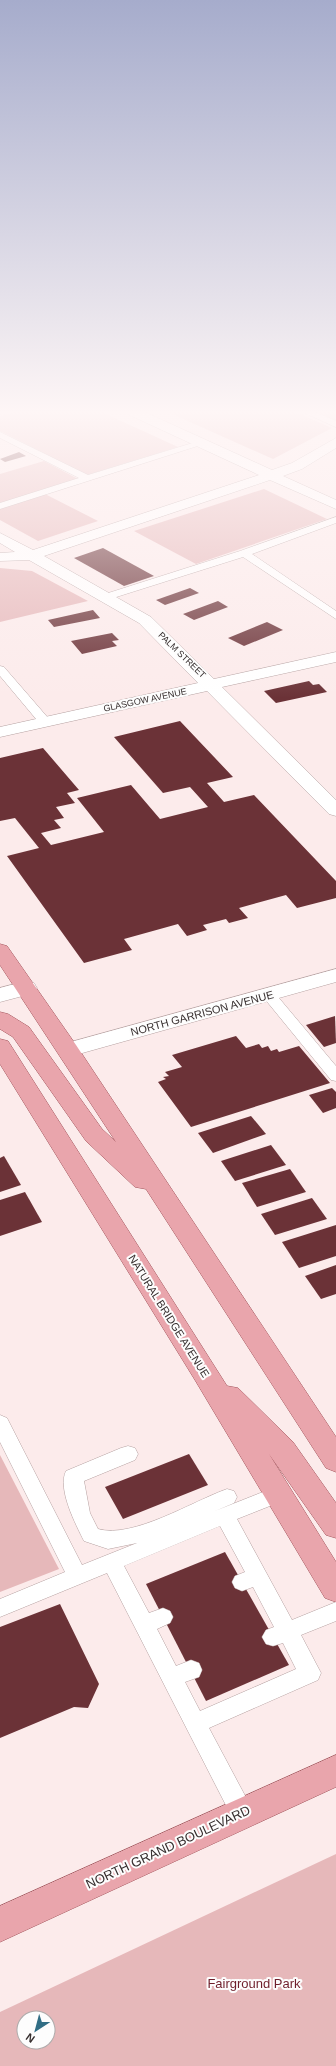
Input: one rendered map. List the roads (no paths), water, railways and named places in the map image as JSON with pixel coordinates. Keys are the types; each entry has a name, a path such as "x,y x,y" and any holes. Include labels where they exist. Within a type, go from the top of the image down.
{"main road":[{"path":"0,950 68,1050 336,1460"},
{"path":"0,1020 21,1032 94,1135 167,1202"},
{"name":"NATURAL BRIDGE AVENUE","path":"0,1046 205,1373 336,1589"},
{"path":"205,1373 283,1450 336,1526"},
{"name":"NORTH GRAND BOULEVARD","path":"0,1924 336,1771"}],"street":[{"path":"0,557 32,555 181,505"},
{"name":"PALM STREET","path":"0,537 145,620 336,810"},
{"name":"GLASGOW AVENUE","path":"0,732 336,657"},
{"name":"NORTH GARRISON AVENUE","path":"68,1050 269,995 336,975"},
{"path":"0,995 26,988"}],"lane":[{"path":"106,598 244,553 336,520"},
{"path":"244,553 336,616"},
{"path":"0,669 45,722"},
{"path":"269,995 336,1076"},
{"path":"0,1423 77,1576"},
{"path":"128,1454 73,1477 80,1513 91,1535 108,1540 144,1533 226,1507 278,1494"},
{"path":"0,1608 111,1562 226,1507"},
{"path":"195,1724 310,1673 280,1634 250,1579 226,1507"},
{"path":"111,1562 242,1813"},
{"path":"280,1634 336,1611"},
{"path":"144,1625 163,1617"},
{"path":"171,1678 191,1670"}],"park label":[{"name":"Fairground Park","path":"254,1983"}]}
